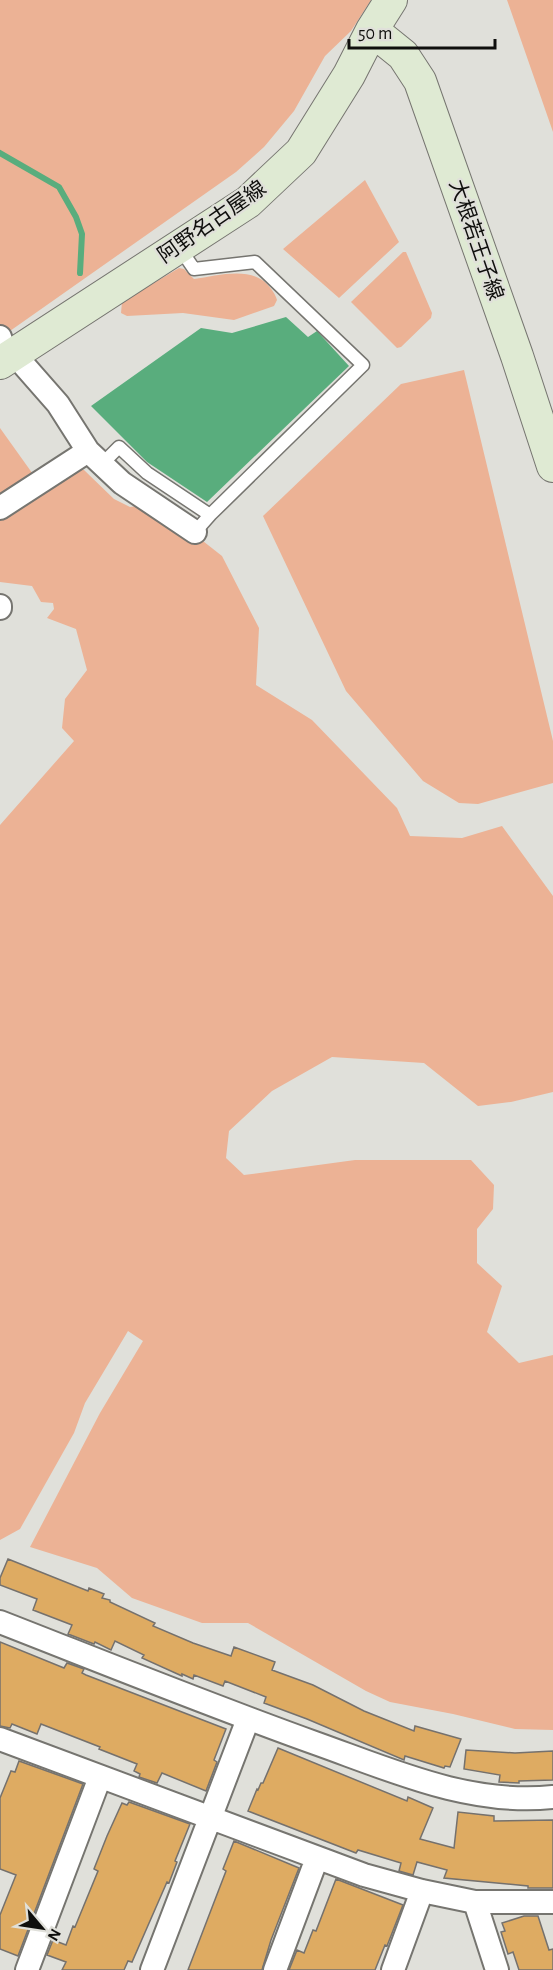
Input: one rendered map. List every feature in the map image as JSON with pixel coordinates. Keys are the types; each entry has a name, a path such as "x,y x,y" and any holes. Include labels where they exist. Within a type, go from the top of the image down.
{"main road":[{"name":"阿野名古屋線","path":"6,353 248,201 301,152 349,75 372,30 391,0"},
{"name":"大根若王子線","path":"372,30 403,55 420,81 517,356 553,466"}],"street":[{"path":"6,353 22,363 58,404 95,458 122,483 203,524"},
{"path":"0,508 95,458"},
{"path":"0,1622 248,1719 399,1773 454,1790 493,1797 539,1799 553,1797"},
{"path":"152,1970 248,1719"},
{"path":"0,1739 364,1875 422,1892 475,1902 553,1902"},
{"path":"27,1970 100,1777"},
{"path":"274,1970 317,1858"},
{"path":"393,1970 422,1892"},
{"path":"475,1902 497,1970"}],"lane":[{"path":"178,247 194,269 255,262 363,365 203,524"}],"shaded area":[{"path":"0,0 371,0 351,31 325,56 294,111 264,147 236,172 0,338"},
{"path":"507,0 553,0 553,132"},
{"path":"365,180 399,242 339,298 283,249"},
{"path":"403,252 406,252 432,313 431,318 401,347 397,348 351,302"},
{"path":"179,268 184,269 194,279 232,274 251,275 267,284 277,300 274,306 234,320 183,313 127,316 121,313 122,302"},
{"path":"286,317 308,337 317,331 349,366 207,502 147,462 91,406 201,328 232,333"},
{"path":"464,370 553,741 553,783 478,804 459,803 423,781 346,691 263,516 401,384"},
{"path":"0,428 35,477 0,500"},
{"path":"73,468 84,470 114,499 130,507 146,505 194,534 222,556 259,628 256,685 312,720 397,808 410,836 462,838 502,826 553,896 553,1092 511,1102 478,1106 424,1063 332,1057 272,1091 229,1131 226,1158 244,1175 355,1160 471,1160 494,1185 493,1209 477,1229 477,1263 502,1286 487,1332 519,1363 553,1355 553,1730 515,1729 390,1702 366,1691 248,1623 202,1623 132,1598 97,1568 30,1547 100,1413 143,1341 128,1331 85,1403 74,1433 20,1529 0,1540 0,825 74,741 62,728 65,699 87,670 76,629 47,618 54,609 53,603 41,602 32,586 0,582 0,516"}],"building":[{"path":"8,1559 88,1591 89,1588 104,1594 102,1598 155,1623 153,1626 193,1643 231,1656 234,1647 275,1662 272,1670 313,1685 364,1711 414,1731 415,1726 461,1739 450,1767 445,1766 444,1768 405,1756 404,1760 264,1703 266,1697 225,1681 223,1686 194,1675 193,1679 182,1674 182,1676 142,1658 144,1655 115,1641 111,1650 95,1642 94,1644 68,1634 72,1625 33,1610 37,1599 0,1585 0,1578"},
{"path":"0,1642 64,1668 67,1663 84,1669 82,1673 86,1675 226,1729 214,1760 217,1762 206,1791 162,1773 157,1783 139,1777 140,1774 134,1771 137,1764 41,1724 37,1734 12,1724 10,1728 0,1726"},
{"path":"278,1748 407,1801 408,1797 433,1808 420,1839 454,1848 458,1812 494,1816 494,1821 553,1820 553,1888 528,1888 528,1886 444,1878 447,1870 417,1862 413,1875 399,1871 401,1863 358,1850 356,1853 248,1811"},
{"path":"466,1750 515,1753 553,1751 553,1780 499,1782 500,1775 464,1769"},
{"path":"19,1761 83,1784 18,1956 0,1949 0,1915 16,1875 0,1869 0,1798 11,1771 15,1772"},
{"path":"129,1802 190,1824 169,1883 167,1882 132,1962 128,1961 124,1970 62,1970 66,1962 47,1955 53,1940 66,1945 98,1871 94,1869 107,1836 122,1803 127,1805"},
{"path":"234,1841 299,1868 262,1970 188,1970 226,1871 223,1869"},
{"path":"336,1879 403,1905 375,1970 289,1970 297,1950 304,1953 313,1930 316,1931"},
{"path":"524,1916 538,1916 549,1950 553,1949 553,1970 519,1970 513,1952 508,1954 501,1932 505,1931 502,1923"}],"waterway":[{"path":"0,153 59,187 76,217 82,234 80,273"}]}
